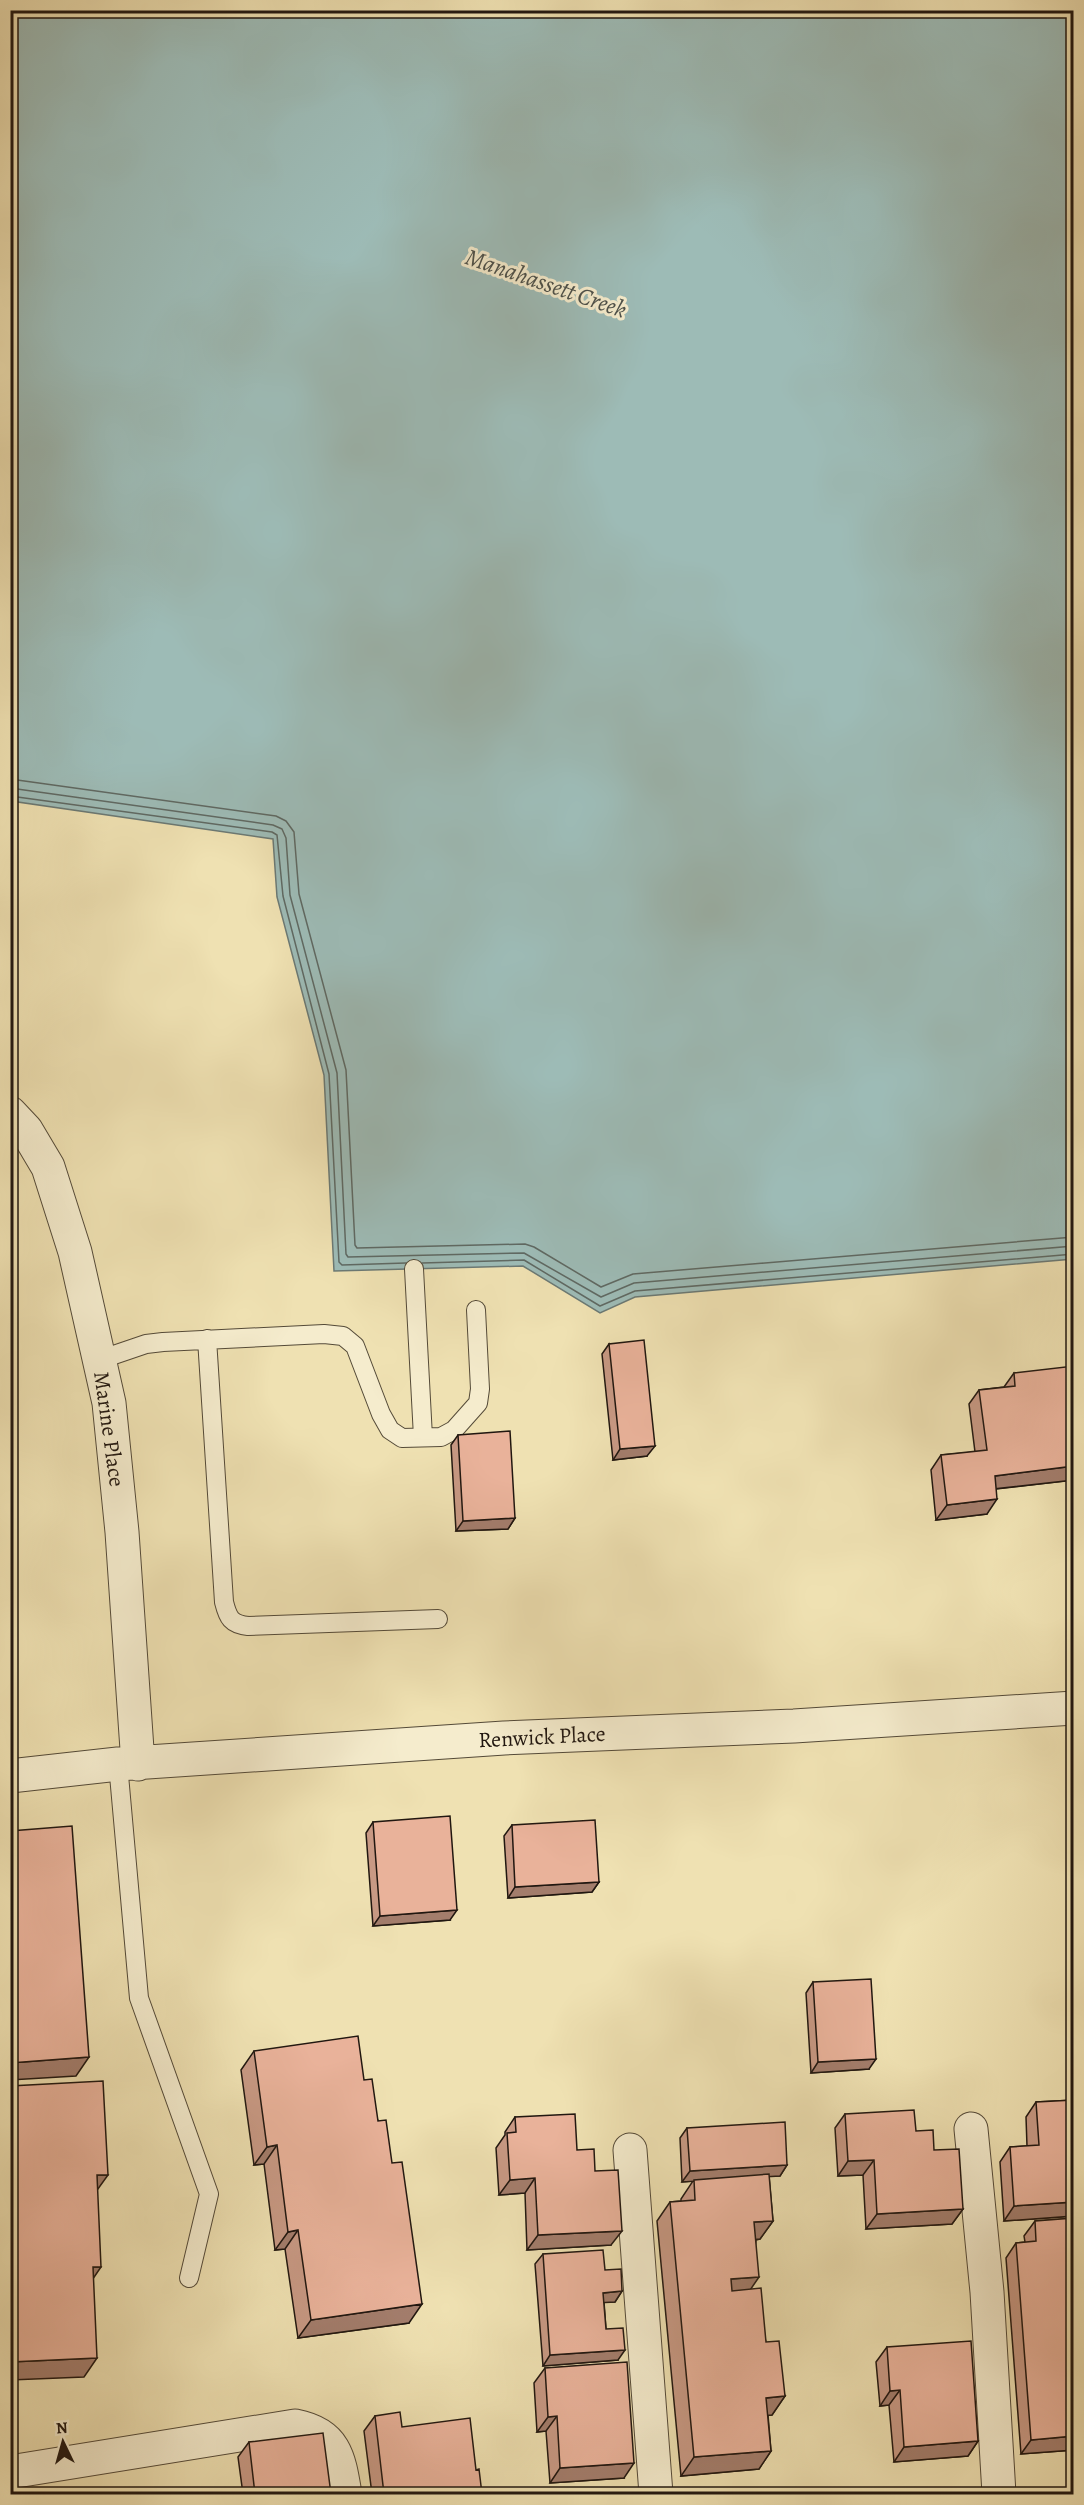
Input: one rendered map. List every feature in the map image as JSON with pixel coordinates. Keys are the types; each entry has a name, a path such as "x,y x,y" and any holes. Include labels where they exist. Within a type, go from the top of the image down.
{"street":[{"name":"Marine Place","path":"10,1113 26,1130 48,1167 75,1252 109,1403 122,1532 128,1764"},
{"name":"Renwick Place","path":"10,1776 128,1764 504,1738 794,1726 1074,1708"},
{"path":"971,2129 987,2292 999,2494"},
{"path":"630,2150 656,2494"},
{"path":"10,2472 296,2426 312,2429 329,2441 339,2461 345,2494"}],"lane":[{"path":"414,1269 423,1437"},
{"path":"99,1360 146,1344 324,1334 343,1336 355,1346 381,1414 390,1430 402,1438 441,1437 454,1430 478,1403 480,1389 476,1310"},
{"path":"207,1339 224,1602 228,1618 236,1624 248,1626 438,1618"},
{"path":"128,1764 139,1998 209,2194 189,2278"}],"water":[{"name":"Manahassett Creek","path":"11,11 1073,11 1073,1259 635,1297 600,1313 523,1266 334,1271 324,1075 277,897 273,839 11,801"}],"building":[{"path":"644,1340 655,1446 620,1449 609,1344"},
{"path":"1074,1366 1074,1466 995,1476 997,1499 947,1505 941,1455 987,1450 979,1390 1015,1386 1014,1373"},
{"path":"510,1431 515,1518 463,1521 458,1435"},
{"path":"450,1816 457,1910 380,1916 373,1822"},
{"path":"595,1820 599,1882 515,1887 512,1825"},
{"path":"72,1826 89,2057 10,2063 10,1831"},
{"path":"871,1979 876,2059 818,2062 813,1982"},
{"path":"358,2036 364,2080 372,2079 378,2121 386,2120 392,2163 402,2162 422,2304 311,2320 298,2230 288,2232 277,2145 267,2147 254,2051"},
{"path":"103,2081 108,2175 97,2175 101,2267 93,2267 97,2358 10,2362 10,2086"},
{"path":"1074,2100 1074,2202 1014,2206 1010,2147 1039,2145 1036,2102"},
{"path":"914,2110 916,2131 933,2130 934,2150 959,2149 963,2209 877,2214 874,2160 848,2161 845,2114"},
{"path":"575,2114 577,2150 594,2149 595,2171 618,2170 622,2231 538,2235 535,2178 510,2180 507,2133 516,2132 515,2117"},
{"path":"785,2122 787,2165 690,2171 687,2128"},
{"path":"769,2174 773,2221 754,2222 759,2277 731,2279 732,2291 761,2288 766,2342 779,2341 785,2396 766,2398 771,2451 694,2457 670,2202 695,2200 694,2180"},
{"path":"1074,2218 1074,2436 1031,2440 1016,2243 1036,2241 1035,2221"},
{"path":"603,2250 605,2270 621,2269 622,2291 603,2293 606,2329 623,2328 625,2350 550,2355 543,2254"},
{"path":"971,2341 978,2441 904,2447 900,2390 890,2391 887,2347"},
{"path":"627,2362 634,2463 560,2468 557,2416 548,2417 545,2368"},
{"path":"400,2412 402,2427 470,2418 476,2470 479,2469 482,2494 384,2494 375,2416"},
{"path":"323,2433 331,2494 255,2494 249,2442"}]}
